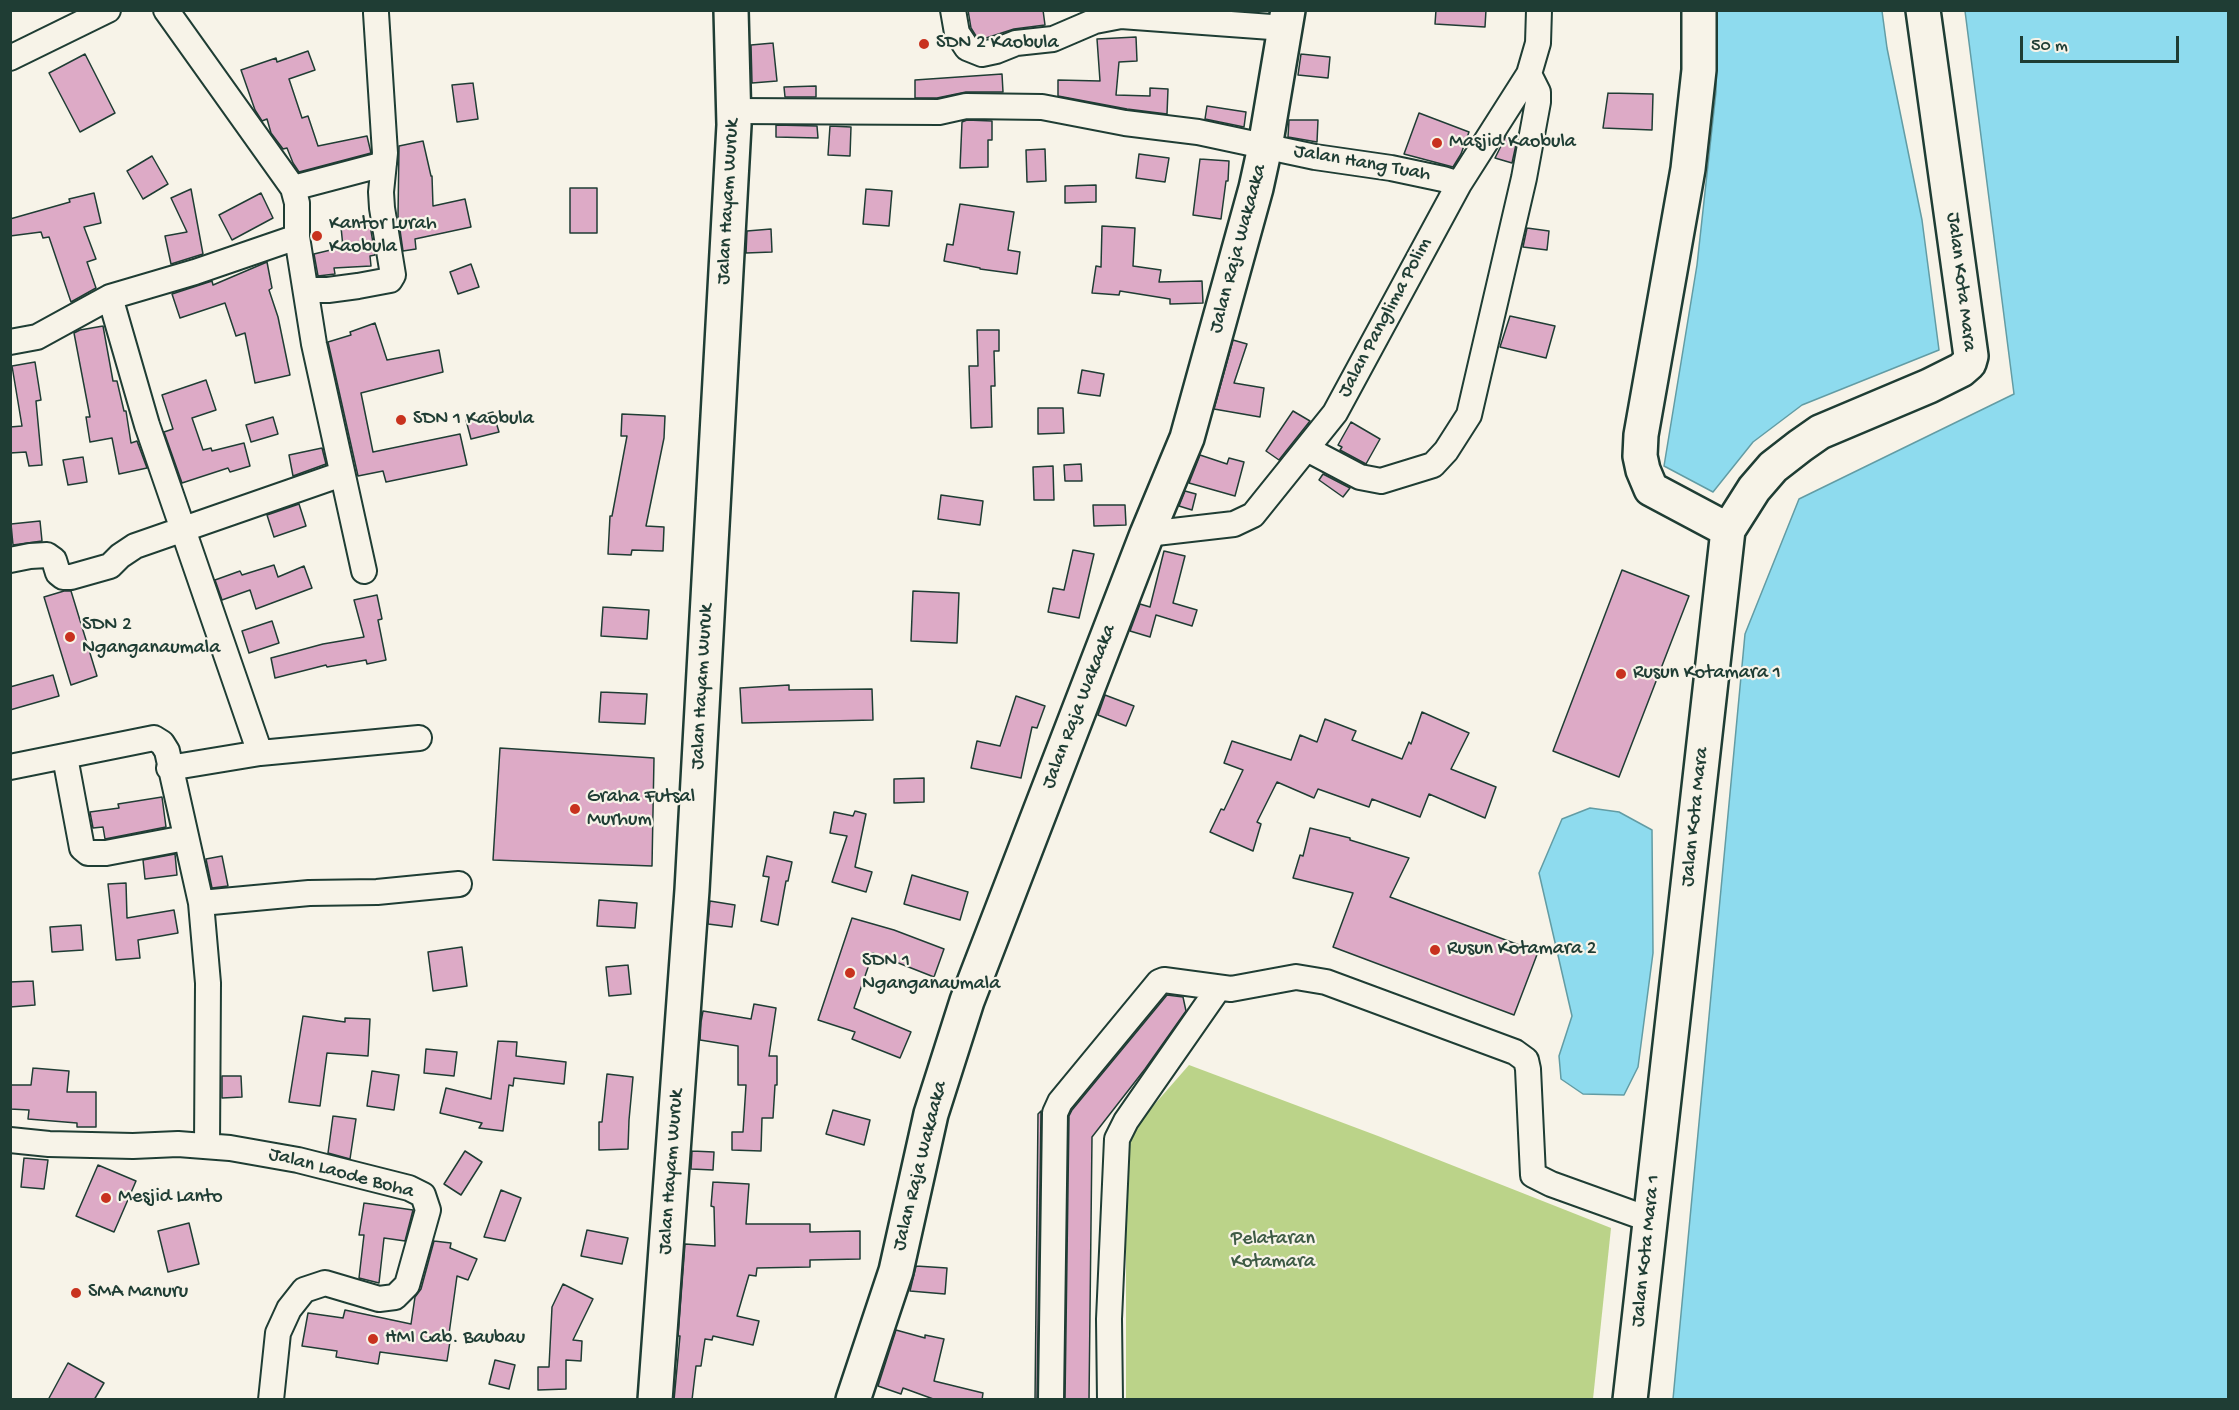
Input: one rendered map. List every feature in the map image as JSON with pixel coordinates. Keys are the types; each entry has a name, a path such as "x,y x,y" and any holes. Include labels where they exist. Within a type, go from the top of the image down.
{"street":[{"path":"10,58 108,10"},
{"path":"166,10 293,188 297,203 297,237 320,376 364,571"},
{"name":"Jalan Hayam Wuruk","path":"655,1400 693,878 734,111 731,10"},
{"path":"953,10 957,33 968,48 982,54 1016,43 1053,39 1095,21 1121,16 1287,19"},
{"name":"Jalan Panglima Polim","path":"1147,534 1234,524 1253,515 1335,413 1459,184 1529,74 1538,43 1539,10"},
{"path":"1699,10 1699,70 1689,170 1643,424 1640,456 1642,470 1651,489 1728,530"},
{"name":"Jalan Kota Mara","path":"1664,1103 1728,530 1754,489 1773,467 1813,437 1929,386 1969,363 1971,356 1923,10"},
{"path":"307,290 358,286 390,280 393,275 382,208 384,164 376,13"},
{"name":"Jalan Raja Wakaaka","path":"852,1400 896,1271 931,1114 967,1000 1147,534 1187,438 1212,352 1265,147 1287,19"},
{"path":"1307,449 1360,477 1381,480 1433,465 1446,451 1469,415 1524,178 1538,102 1538,92 1529,74"},
{"name":"Jalan Hang Tuah","path":"734,111 939,112 966,106 1042,107 1125,123 1198,132 1315,157 1391,168 1459,184"},
{"path":"293,188 384,164"},
{"path":"10,342 37,337 110,297 195,272 297,237"},
{"path":"110,297 147,425 260,753"},
{"path":"10,560 47,555 54,560 58,573 63,577 71,577 110,566 135,546 342,474"},
{"path":"10,767 154,738 162,743 201,903 208,983 207,1146"},
{"path":"169,768 260,753 419,738"},
{"path":"65,757 82,848 88,853 106,853 185,838"},
{"path":"201,903 309,893 377,892 459,884"},
{"path":"1051,1400 1055,1113 1060,1102 1159,982 1169,980 1218,989 1296,977 1326,982 1515,1052 1526,1060 1528,1069 1533,1175 1551,1184 1651,1220"},
{"path":"1110,1400 1109,1319 1117,1140 1126,1121 1218,989"},
{"name":"Jalan Kota Mara 1","path":"1630,1400 1664,1103"},
{"name":"Jalan Laode Boha","path":"10,1140 49,1144 207,1146 264,1153 409,1188 423,1195 428,1210 407,1285 396,1297 379,1299 326,1283 304,1290 289,1309 278,1333 271,1400"}],"green space":[{"name":"Pelataran Kotamara","path":"1189,1065 1378,1136 1611,1228 1593,1399 1126,1399 1126,1151 1133,1129"}],"water":[{"path":"1717,11 1882,11 1887,48 1922,220 1939,350 1802,405 1753,442 1713,492 1664,466 1697,265 1716,92"},
{"path":"1965,11 2228,11 2228,1399 1673,1399 1745,634 1799,499 2014,394"},
{"path":"1590,808 1619,812 1652,830 1653,953 1638,1067 1624,1095 1583,1094 1561,1079 1559,1056 1572,1016 1539,873 1562,819"}],"building":[{"path":"968,10 1043,10 1045,25 1014,29 983,39 976,36 971,28"},
{"path":"1436,10 1486,10 1485,27 1435,24"},
{"path":"1136,37 1137,61 1119,62 1116,95 1150,96 1150,88 1168,89 1167,114 1058,96 1058,80 1100,81 1097,39"},
{"path":"773,43 777,81 752,83 751,45"},
{"path":"308,51 315,70 289,79 302,118 308,116 318,146 367,136 371,153 299,172 287,148 283,149 271,133 267,119 262,121 255,110 241,70 276,58 277,62"},
{"path":"85,54 115,113 80,132 49,73"},
{"path":"1301,54 1330,57 1328,78 1298,75"},
{"path":"1002,74 1003,92 966,92 937,98 915,98 915,80"},
{"path":"473,83 478,119 457,122 452,85"},
{"path":"816,86 816,97 785,97 784,87"},
{"path":"1608,93 1653,94 1652,130 1603,128"},
{"path":"1207,106 1246,112 1244,127 1205,119"},
{"name":"Masjid Kaobula","path":"1419,113 1469,132 1461,154 1453,167 1404,154"},
{"path":"967,120 992,121 992,140 988,140 988,167 960,168 962,122"},
{"path":"1289,120 1318,120 1317,142 1288,137"},
{"path":"776,125 817,126 818,138 776,137"},
{"path":"830,126 851,127 850,156 828,155"},
{"path":"1506,136 1517,140 1512,163 1495,158"},
{"path":"423,141 432,176 433,206 465,199 471,227 415,239 416,249 403,251 398,216 399,146"},
{"path":"1045,149 1046,181 1027,182 1026,150"},
{"path":"1139,154 1169,158 1165,182 1136,178"},
{"path":"152,156 168,184 143,199 127,171"},
{"path":"1200,159 1229,161 1221,219 1193,215"},
{"path":"1096,185 1096,202 1065,203 1065,186"},
{"path":"570,188 597,188 597,233 570,233"},
{"path":"191,189 203,254 171,264 165,236 187,232 171,198"},
{"path":"866,189 892,191 889,226 863,224"},
{"path":"94,193 101,223 84,227 96,259 87,262 96,288 71,302 49,237 43,238 41,232 10,236 10,219"},
{"path":"261,193 273,218 232,240 219,215"},
{"path":"960,204 1014,212 1008,250 1020,252 1017,274 944,261 947,244 953,245"},
{"path":"370,225 375,255 370,256 371,266 334,268 335,274 318,276 314,254 343,247 341,227"},
{"path":"1102,226 1135,228 1133,266 1161,270 1159,282 1202,281 1203,303 1170,304 1170,299 1120,291 1119,295 1092,293 1096,266 1101,267"},
{"path":"1527,228 1549,231 1547,250 1523,247"},
{"path":"771,229 772,252 746,253 747,231"},
{"path":"267,262 272,288 269,290 278,317 290,375 255,383 245,333 236,336 225,303 180,318 172,294 212,281 213,285"},
{"path":"471,264 479,287 458,294 450,272"},
{"path":"1510,316 1555,326 1546,358 1500,347"},
{"path":"375,323 387,360 439,350 443,372 361,393 373,452 460,434 467,465 386,482 383,471 358,476 328,342 351,335 350,332"},
{"path":"103,326 113,381 117,381 124,411 126,411 131,443 137,441 147,468 119,474 112,438 90,442 86,417 90,417 74,333"},
{"path":"977,330 999,330 999,351 994,351 995,386 991,386 992,427 971,428 969,366 978,366"},
{"path":"1233,340 1247,344 1234,383 1264,388 1260,417 1214,409"},
{"path":"35,362 41,400 36,401 42,465 29,466 26,452 10,453 10,427 22,426 12,366"},
{"path":"1082,370 1104,374 1100,396 1078,393"},
{"path":"206,380 216,410 192,418 203,450 211,448 212,451 244,443 250,466 230,472 228,468 182,483 164,432 173,429 162,395"},
{"path":"1038,408 1063,408 1064,433 1038,434"},
{"path":"1293,411 1310,421 1279,460 1266,451"},
{"path":"493,412 499,432 471,439 466,420"},
{"path":"622,414 665,416 664,438 646,526 664,527 663,551 632,550 631,555 608,554 610,516 612,516 627,436 621,436"},
{"path":"273,417 278,434 251,442 246,425"},
{"path":"1351,422 1380,439 1366,464 1340,450 1342,447 1338,445"},
{"path":"322,448 326,464 293,476 289,455"},
{"path":"1200,455 1227,464 1229,458 1244,462 1235,496 1189,483"},
{"path":"83,457 87,482 68,485 63,460"},
{"path":"1081,464 1082,481 1065,481 1064,465"},
{"path":"1053,466 1054,500 1034,500 1033,467"},
{"path":"1323,474 1350,488 1343,497 1319,480"},
{"path":"1185,491 1196,494 1192,510 1179,506"},
{"path":"941,495 983,501 980,525 938,519"},
{"path":"299,504 306,526 274,537 267,515"},
{"path":"1093,505 1125,505 1126,525 1094,526"},
{"path":"40,521 42,541 13,545 11,524"},
{"path":"1073,550 1094,554 1079,618 1048,612 1053,588 1064,590"},
{"path":"1164,551 1185,556 1173,603 1197,610 1192,626 1156,615 1150,637 1130,631 1140,604 1150,607"},
{"path":"274,565 278,577 304,566 312,588 256,609 250,590 222,600 215,580 240,571 242,575"},
{"name":"Rusun Kotamara 1","path":"1622,570 1689,596 1619,777 1553,751"},
{"name":"SDN 2 Nganganaumala","path":"71,591 97,676 71,685 44,597"},
{"path":"913,591 959,593 957,643 911,641"},
{"path":"377,595 382,619 378,620 386,660 367,664 366,660 327,667 326,665 275,678 271,658 323,644 364,637 354,600"},
{"path":"603,607 649,610 647,639 601,636"},
{"path":"272,621 279,643 249,653 242,631"},
{"path":"53,675 59,696 10,710 10,687"},
{"path":"789,685 789,690 872,689 873,720 742,723 740,688"},
{"path":"601,692 647,694 645,724 599,722"},
{"path":"1105,695 1134,706 1126,726 1098,715"},
{"path":"1016,696 1045,706 1037,728 1032,727 1021,778 971,768 977,741 1000,746"},
{"path":"1422,712 1469,733 1451,769 1496,787 1485,818 1429,794 1420,817 1372,799 1369,807 1318,789 1314,798 1277,782 1257,822 1261,824 1253,851 1210,832 1221,809 1224,810 1243,770 1224,763 1232,741 1291,760 1300,735 1317,742 1325,719 1356,731 1352,740 1402,759 1409,742 1411,744"},
{"name":"Graha Futsal Murhum","path":"500,748 654,758 652,866 493,860"},
{"path":"924,778 924,802 894,803 894,779"},
{"path":"162,797 166,827 105,839 103,827 93,828 90,812 119,808 118,804"},
{"path":"855,811 866,814 855,867 872,872 866,892 832,882 847,836 830,833 834,812 853,816"},
{"name":"Rusun Kotamara 2","path":"1310,828 1350,838 1350,840 1409,858 1390,897 1538,952 1514,1015 1333,947 1353,893 1293,878 1300,855 1303,856"},
{"path":"175,854 177,875 145,879 143,860"},
{"path":"222,856 228,886 212,888 206,859"},
{"path":"767,856 792,862 778,925 761,921 769,877 763,876"},
{"path":"912,875 968,892 960,920 904,904"},
{"path":"126,883 127,918 174,910 178,933 138,940 140,958 116,960 108,884"},
{"path":"599,900 637,903 635,928 597,926"},
{"path":"710,901 735,905 732,927 708,924"},
{"path":"852,918 894,930 944,949 934,977 873,953 854,1008 911,1032 900,1058 852,1039 855,1032 818,1020"},
{"path":"81,925 83,950 52,952 50,927"},
{"path":"462,947 467,986 433,991 428,952"},
{"path":"628,965 631,994 609,996 606,967"},
{"path":"33,981 35,1005 10,1007 10,982"},
{"path":"1167,995 1183,997 1186,1011 1145,1069 1092,1137 1089,1400 1065,1400 1069,1116"},
{"path":"754,1004 776,1008 769,1056 777,1056 777,1085 775,1085 773,1118 762,1118 761,1151 732,1150 732,1132 743,1132 746,1085 738,1085 738,1046 700,1040 701,1022 703,1011 751,1019"},
{"path":"303,1016 345,1022 345,1018 370,1019 368,1056 327,1053 320,1106 289,1102"},
{"path":"498,1041 517,1042 516,1056 566,1062 564,1084 514,1078 513,1086 509,1085 503,1131 479,1128 482,1123 440,1113 446,1088 491,1099"},
{"path":"426,1049 457,1052 454,1076 424,1073"},
{"path":"33,1068 69,1071 67,1092 96,1092 96,1127 77,1127 77,1123 28,1119 29,1110 10,1109 10,1085 31,1085"},
{"path":"372,1071 399,1075 394,1110 367,1106"},
{"path":"607,1074 633,1077 628,1149 599,1150 599,1122 602,1122"},
{"path":"222,1076 241,1076 242,1097 222,1098"},
{"path":"833,1110 870,1120 864,1145 826,1134"},
{"path":"1041,1111 1037,1400 1035,1400 1038,1114"},
{"path":"333,1116 356,1119 350,1159 328,1153"},
{"path":"465,1151 482,1162 461,1195 444,1184"},
{"path":"692,1151 714,1152 713,1170 691,1169"},
{"path":"24,1158 48,1160 44,1189 21,1187"},
{"name":"Mesjid Lanto","path":"98,1165 136,1181 114,1232 76,1216"},
{"path":"713,1182 749,1184 746,1224 810,1224 810,1232 860,1231 860,1259 810,1260 810,1267 757,1268 756,1276 749,1275 737,1316 759,1321 753,1345 713,1336 712,1340 705,1339 701,1366 696,1366 692,1400 674,1400 685,1244 715,1246 714,1207 711,1206"},
{"path":"501,1190 521,1198 505,1241 484,1237"},
{"path":"364,1203 413,1210 405,1241 384,1238 379,1283 359,1278 364,1235 359,1235"},
{"path":"189,1223 199,1264 168,1272 158,1231"},
{"path":"587,1230 628,1238 622,1264 581,1256"},
{"path":"434,1241 451,1243 450,1248 477,1259 468,1280 457,1276 447,1361 380,1352 378,1364 336,1357 337,1351 302,1346 308,1313 343,1318 345,1310 411,1324 415,1297 421,1289"},
{"path":"916,1266 947,1268 945,1294 910,1291"},
{"path":"563,1284 593,1299 573,1340 582,1341 581,1361 566,1360 566,1389 538,1390 538,1367 549,1367 552,1307"},
{"path":"896,1330 925,1338 925,1335 944,1339 934,1381 983,1393 982,1400 936,1400 903,1388 901,1394 878,1386"},
{"path":"495,1360 515,1365 509,1389 489,1384"},
{"path":"68,1363 104,1383 94,1400 48,1400"}],"place":[{"name":"SDN 2 Kaobula","path":"924,44"},
{"name":"Masjid Kaobula","path":"1437,143"},
{"name":"Kantor Lurah Kaobula","path":"317,236"},
{"name":"SDN 1 Kaobula","path":"401,420"},
{"name":"SDN 2 Nganganaumala","path":"70,637"},
{"name":"Rusun Kotamara 1","path":"1621,674"},
{"name":"Graha Futsal Murhum","path":"575,809"},
{"name":"Rusun Kotamara 2","path":"1435,950"},
{"name":"SDN 1 Nganganaumala","path":"850,973"},
{"name":"Mesjid Lanto","path":"106,1198"},
{"name":"SMA Manuru","path":"76,1293"},
{"name":"HMI Cab. Baubau","path":"373,1339"}]}
